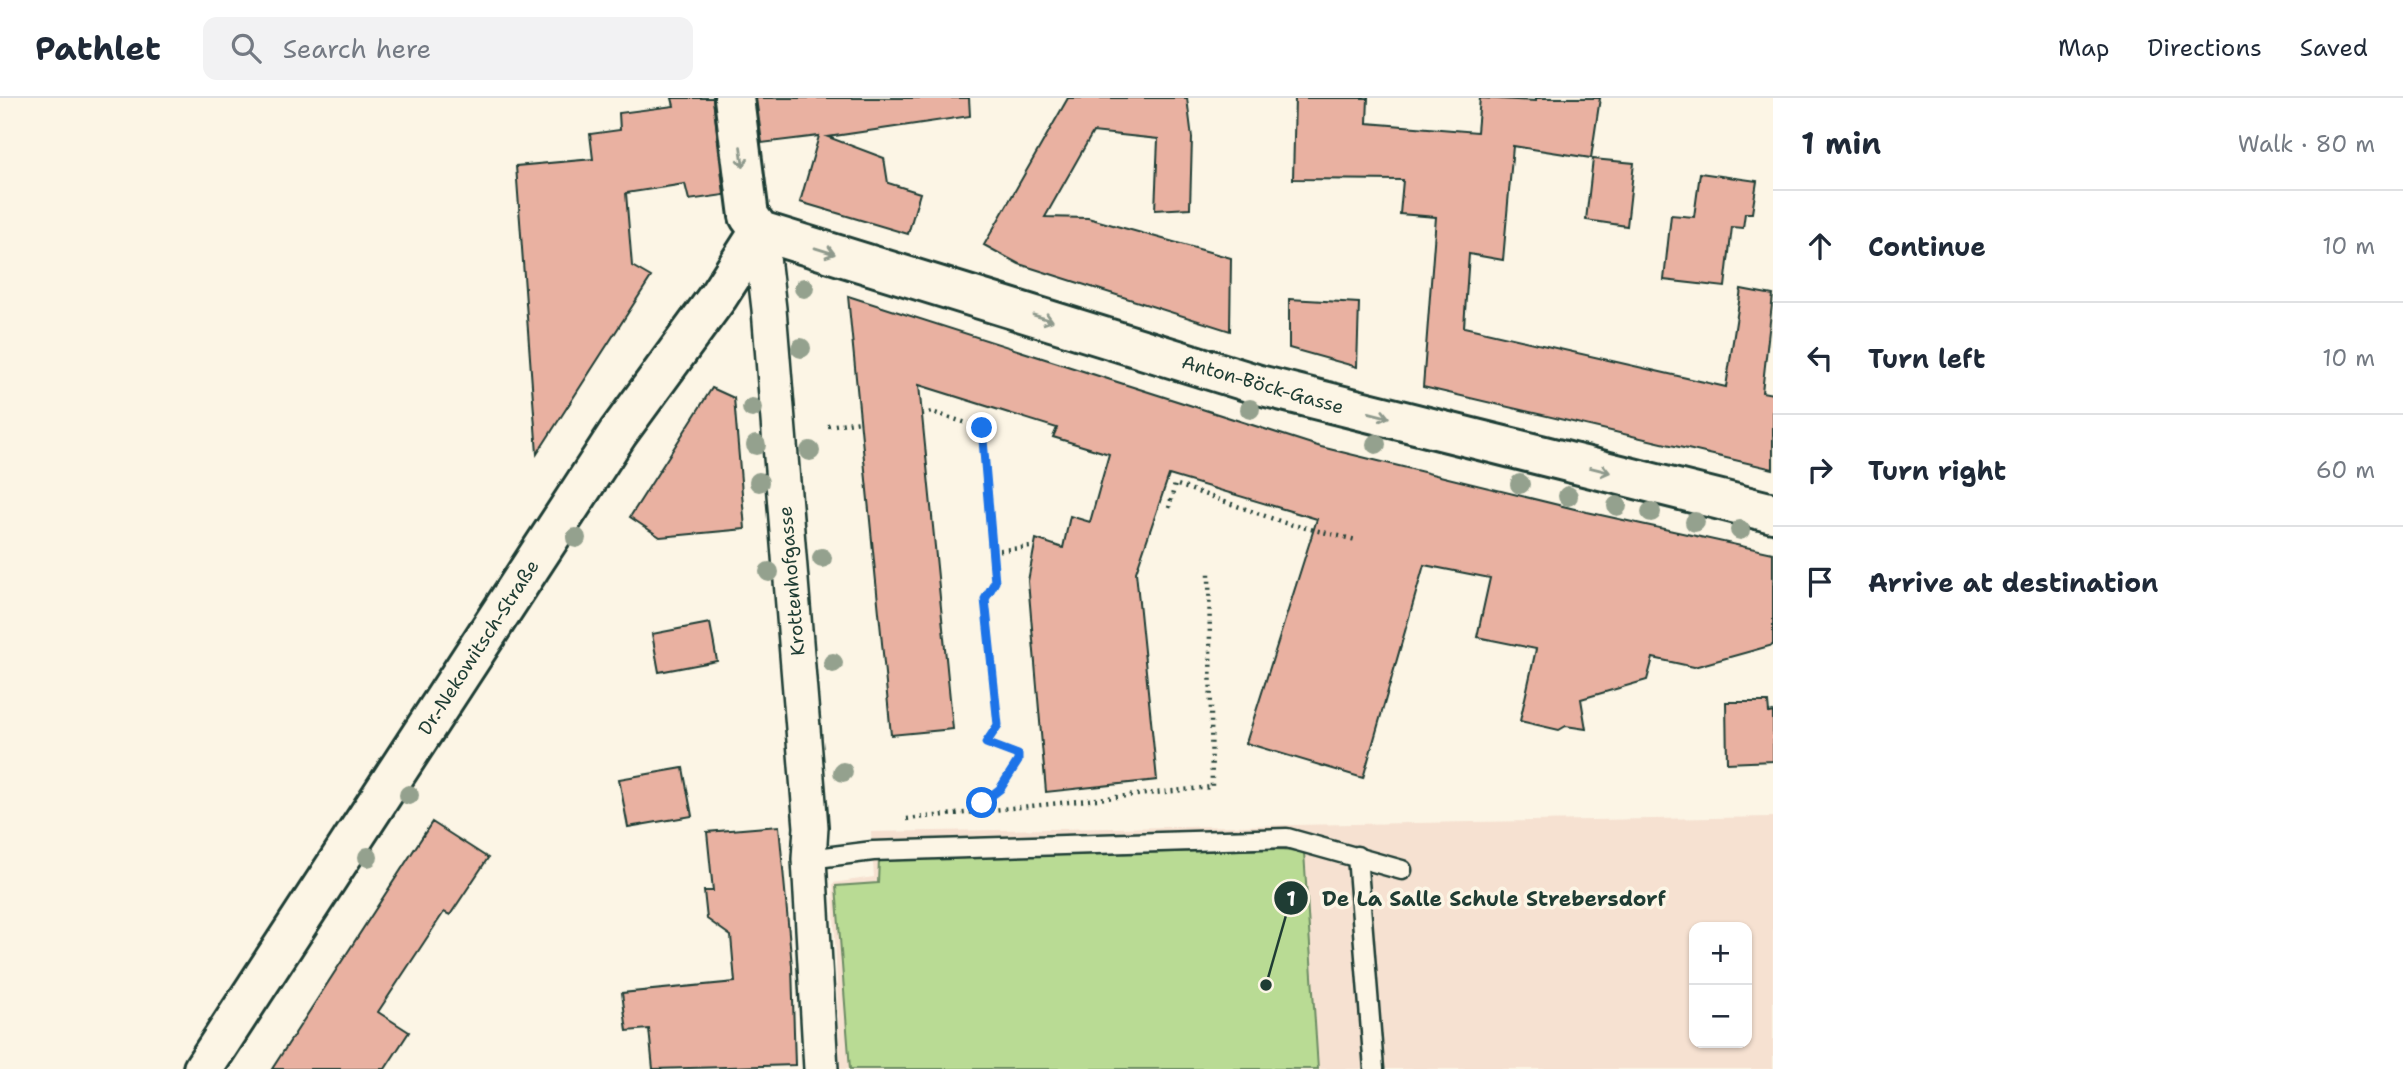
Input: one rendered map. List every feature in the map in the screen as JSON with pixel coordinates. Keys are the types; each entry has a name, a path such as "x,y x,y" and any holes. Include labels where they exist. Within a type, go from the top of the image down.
{"main road":[{"name":"Krottenhofgasse","path":"734,98 749,216 760,231"},
{"name":"Anton-Böck-Gasse","path":"760,231 1259,385 1773,513"},
{"name":"Dr.-Nekowitsch-Straße","path":"203,1069 618,433 719,295 760,231"}],"street":[{"name":"Krottenhofgasse","path":"760,231 769,309 810,813 809,859 821,1069"}],"lane":[{"path":"809,859 873,851 1287,838 1402,870"},
{"path":"1357,856 1374,1069"}],"path":[{"path":"922,414 932,412 982,428 995,582 985,599 998,725 986,743 1018,755 1018,761 1000,789 967,813"},
{"path":"828,426 860,421"},
{"path":"1169,508 1175,484 1284,523 1356,540"},
{"path":"993,551 1031,547"},
{"path":"903,819 1212,787 1209,573"}],"shaded area":[{"path":"1773,817 1773,1069 840,1069 833,883 874,877 871,832"}],"green space":[{"path":"1282,849 1304,852 1318,1069 850,1069 836,886 878,883 879,860"}],"building":[{"path":"672,98 713,98 724,195 689,200 685,184 626,193 632,266 651,277 537,454 516,166 593,159 590,134 620,130 619,113 674,106"},
{"path":"756,98 969,98 970,116 828,137 884,158 888,183 920,193 908,234 800,202 819,136 762,143"},
{"path":"1068,98 1187,98 1192,138 1190,208 1155,210 1158,139 1093,132 1045,217 1088,218 1231,258 1230,331 1019,264 984,245"},
{"path":"1295,98 1368,98 1367,123 1477,132 1480,98 1536,101 1536,98 1600,98 1591,158 1513,146 1503,260 1469,254 1464,327 1726,387 1741,289 1773,295 1762,392 1773,394 1773,469 1423,387 1436,217 1400,214 1403,180 1293,179"},
{"path":"1593,159 1634,163 1627,226 1586,220"},
{"path":"1700,173 1757,181 1752,213 1745,213 1743,228 1732,227 1725,287 1664,280 1671,215 1694,217"},
{"path":"848,296 1321,447 1587,512 1773,553 1773,645 1694,667 1653,658 1647,680 1581,699 1586,729 1566,726 1559,730 1520,721 1536,649 1477,637 1490,578 1424,565 1363,778 1246,743 1317,519 1169,475 1136,572 1157,780 1046,792 1028,581 1036,539 1063,548 1070,516 1090,522 1109,454 1053,437 1057,428 919,385 953,729 891,735"},
{"path":"1289,299 1359,303 1357,367 1289,348"},
{"path":"712,388 734,398 745,529 660,537 630,517"},
{"path":"710,623 717,661 659,672 652,634"},
{"path":"1726,702 1768,702 1769,713 1773,712 1773,761 1727,763"},
{"path":"683,768 692,816 628,827 619,779"},
{"path":"432,822 488,858 450,915 444,912 378,1012 409,1032 385,1069 272,1069"},
{"path":"779,826 792,966 795,1065 653,1069 649,1029 627,1031 622,993 735,982 731,936 707,919 704,891 713,891 707,832"}],"place":[{"name":"De La Salle Schule Strebersdorf","path":"1266,985"}],"route":[{"path":"982,428 995,582 985,599 998,725 986,743 1018,755 1018,761 1000,789 982,803"}]}
